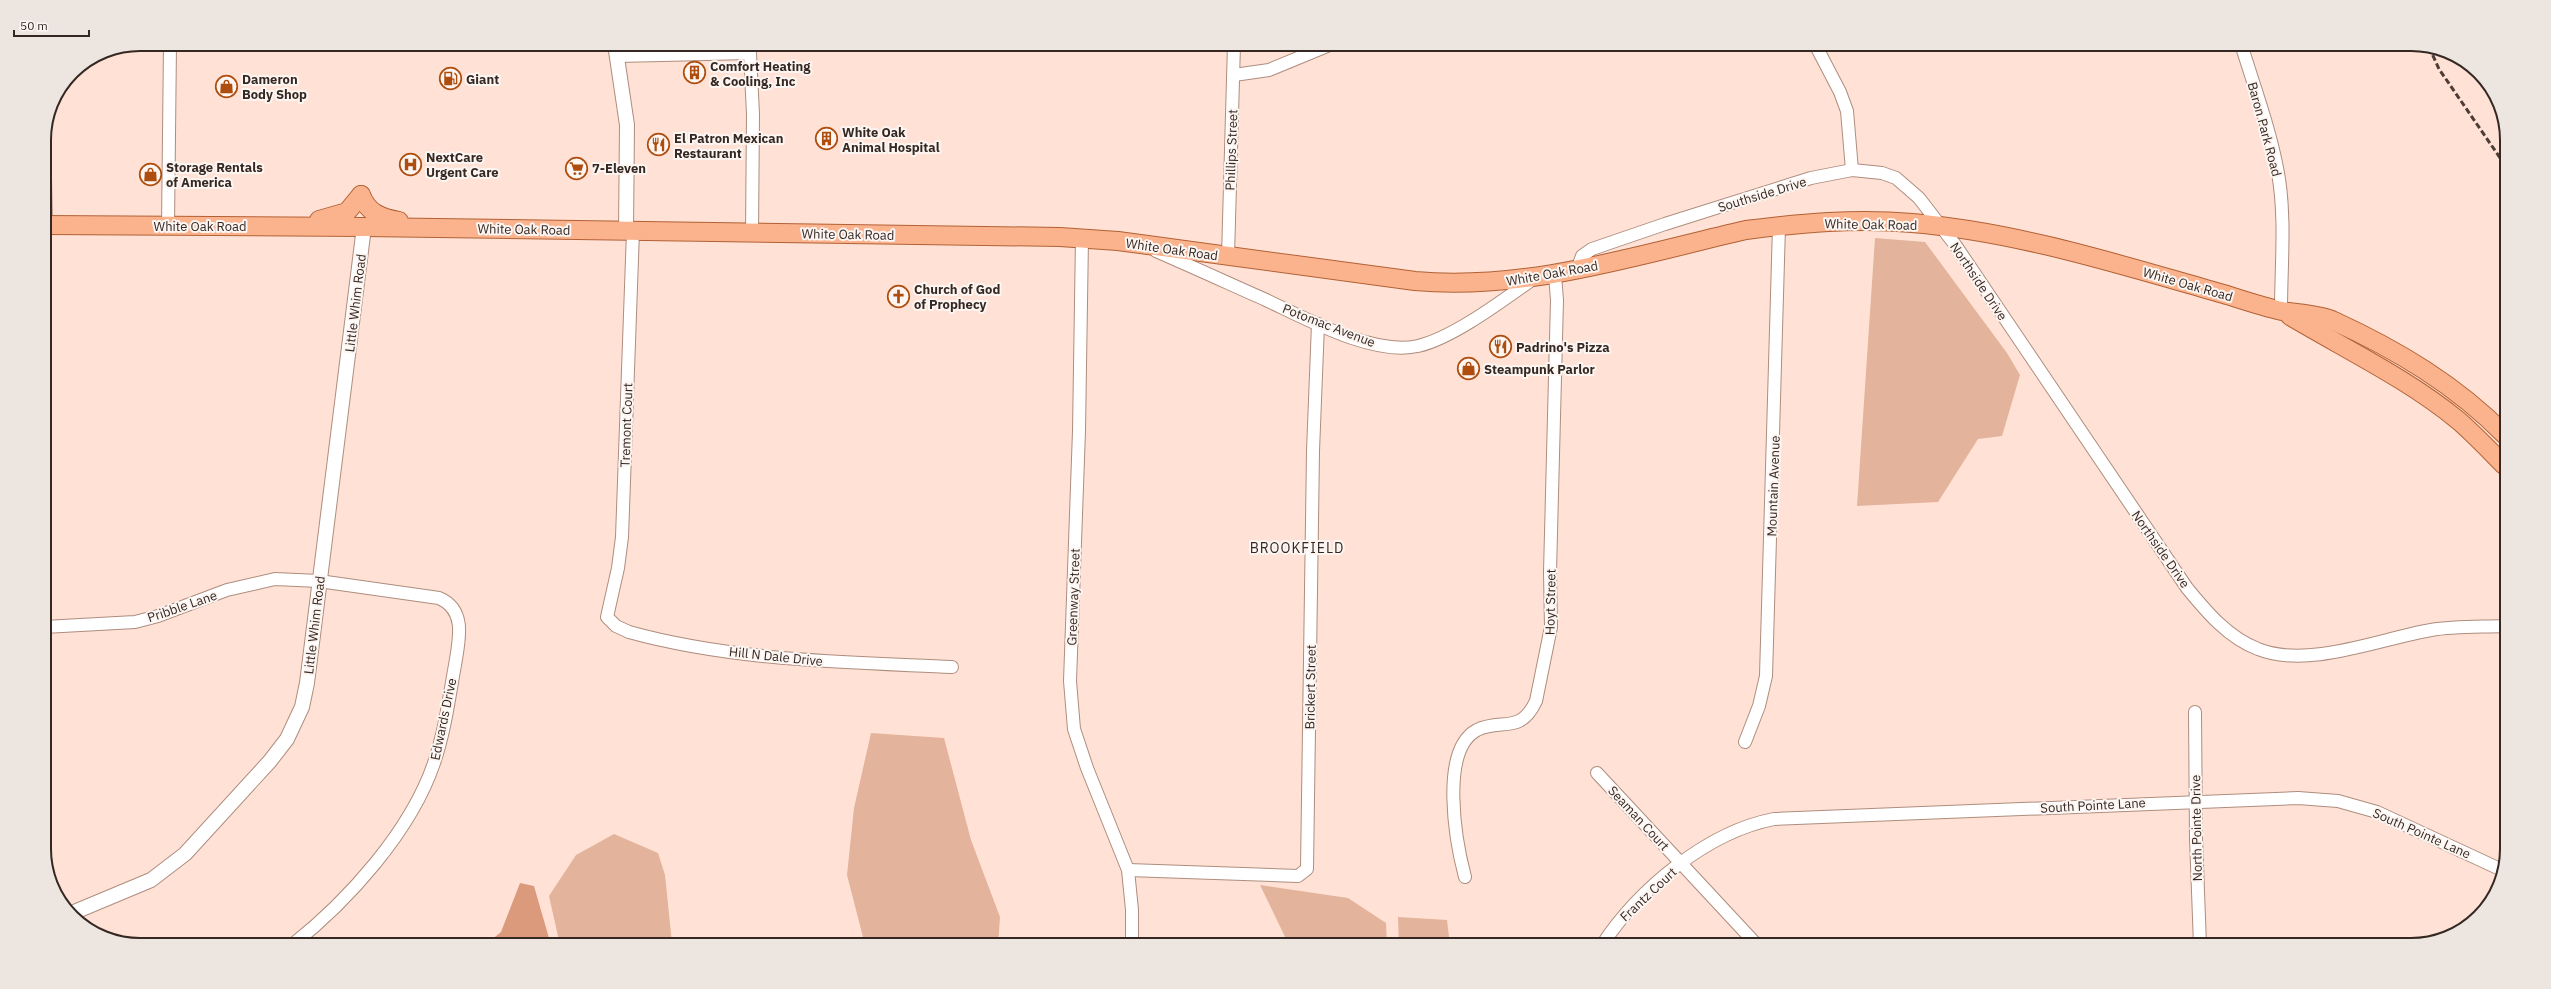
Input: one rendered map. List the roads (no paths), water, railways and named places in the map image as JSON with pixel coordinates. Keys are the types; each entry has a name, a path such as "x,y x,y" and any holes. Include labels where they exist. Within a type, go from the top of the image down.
{"main road":[{"path":"294,226 347,212 361,195 371,211 382,217 440,228"},
{"name":"White Oak Road","path":"51,225 294,226 1082,238 1118,241 1438,284 1533,279 1746,230 1779,226 1852,221 1941,226 2010,239 2117,264 2281,310 2331,319 2411,360 2474,405 2500,430"},
{"name":"White Oak Road","path":"2281,310 2398,378 2459,421 2500,461"}],"street":[{"path":"168,226 170,51"},
{"path":"616,51 627,137 630,231"},
{"path":"661,51 750,53 753,114 752,232"},
{"name":"Phillips Street","path":"1228,256 1234,51"},
{"path":"1234,75 1269,70 1315,51"},
{"path":"1819,51 1840,92 1847,111 1852,170"},
{"name":"Baron Park Road","path":"2243,51 2271,141 2278,172 2282,215 2281,310"},
{"name":"Southside Drive","path":"1577,270 1582,256 1592,249 1811,178 1852,170 1874,172 1896,178 1919,198 1941,226"},
{"name":"Mountain Avenue","path":"1745,742 1759,706 1766,676 1779,226"},
{"name":"Northside Drive","path":"1941,226 2187,588 2216,620 2244,642 2267,652 2294,655 2344,649 2432,630 2500,626"},
{"name":"Little Whim Road","path":"77,912 137,887 170,867 220,818 270,761 287,739 302,706 307,683 364,227"},
{"name":"Tremont Court","path":"607,617 618,568 622,538 630,231"},
{"name":"Greenway Street","path":"1082,238 1079,431 1070,681 1074,729 1087,768 1128,870 1132,910 1132,938"},
{"name":"Potomac Avenue","path":"1118,241 1154,250 1318,324 1378,344 1401,347 1419,346 1464,324 1533,279"},
{"name":"Hoyt Street","path":"1465,877 1455,832 1454,782 1460,748 1470,735 1478,730 1518,723 1532,710 1536,702 1550,641 1555,275"},
{"name":"Brickert Street","path":"1128,870 1298,876 1307,869 1313,451 1318,324"},
{"name":"Pribble Lane","path":"51,627 135,622 258,582 294,579 319,581"},
{"name":"Edwards Drive","path":"300,938 341,900 367,871 401,827 424,787 441,741 460,626 453,606 440,598 319,581"},
{"name":"Hill N Dale Drive","path":"607,617 616,626 635,633 721,650 806,660 952,667"},
{"name":"North Pointe Drive","path":"2195,712 2195,801 2200,938"},
{"name":"Seaman Court","path":"1597,773 1750,938"},
{"name":"South Pointe Lane","path":"1681,864 1720,836 1737,828 1774,819 2298,798 2356,805 2418,830 2498,868"},
{"name":"Frantz Court","path":"1607,938 1626,912 1681,864"}],"railway":[{"path":"2432,54 2439,69 2500,158"}],"place":[{"name":"Comfort Heating & Cooling, Inc","path":"694,73"},
{"name":"Giant","path":"450,79"},
{"name":"Dameron Body Shop","path":"226,86"},
{"name":"White Oak Animal Hospital","path":"826,139"},
{"name":"El Patron Mexican Restaurant","path":"659,145"},
{"name":"NextCare Urgent Care","path":"411,164"},
{"name":"7-Eleven","path":"576,168"},
{"name":"Storage Rentals of America","path":"151,174"},
{"name":"Church of God of Prophecy","path":"898,296"},
{"name":"Padrino's Pizza","path":"1500,347"},
{"name":"Steampunk Parlor","path":"1469,369"}],"district":[{"name":"BROOKFIELD","path":"1297,548"}]}
